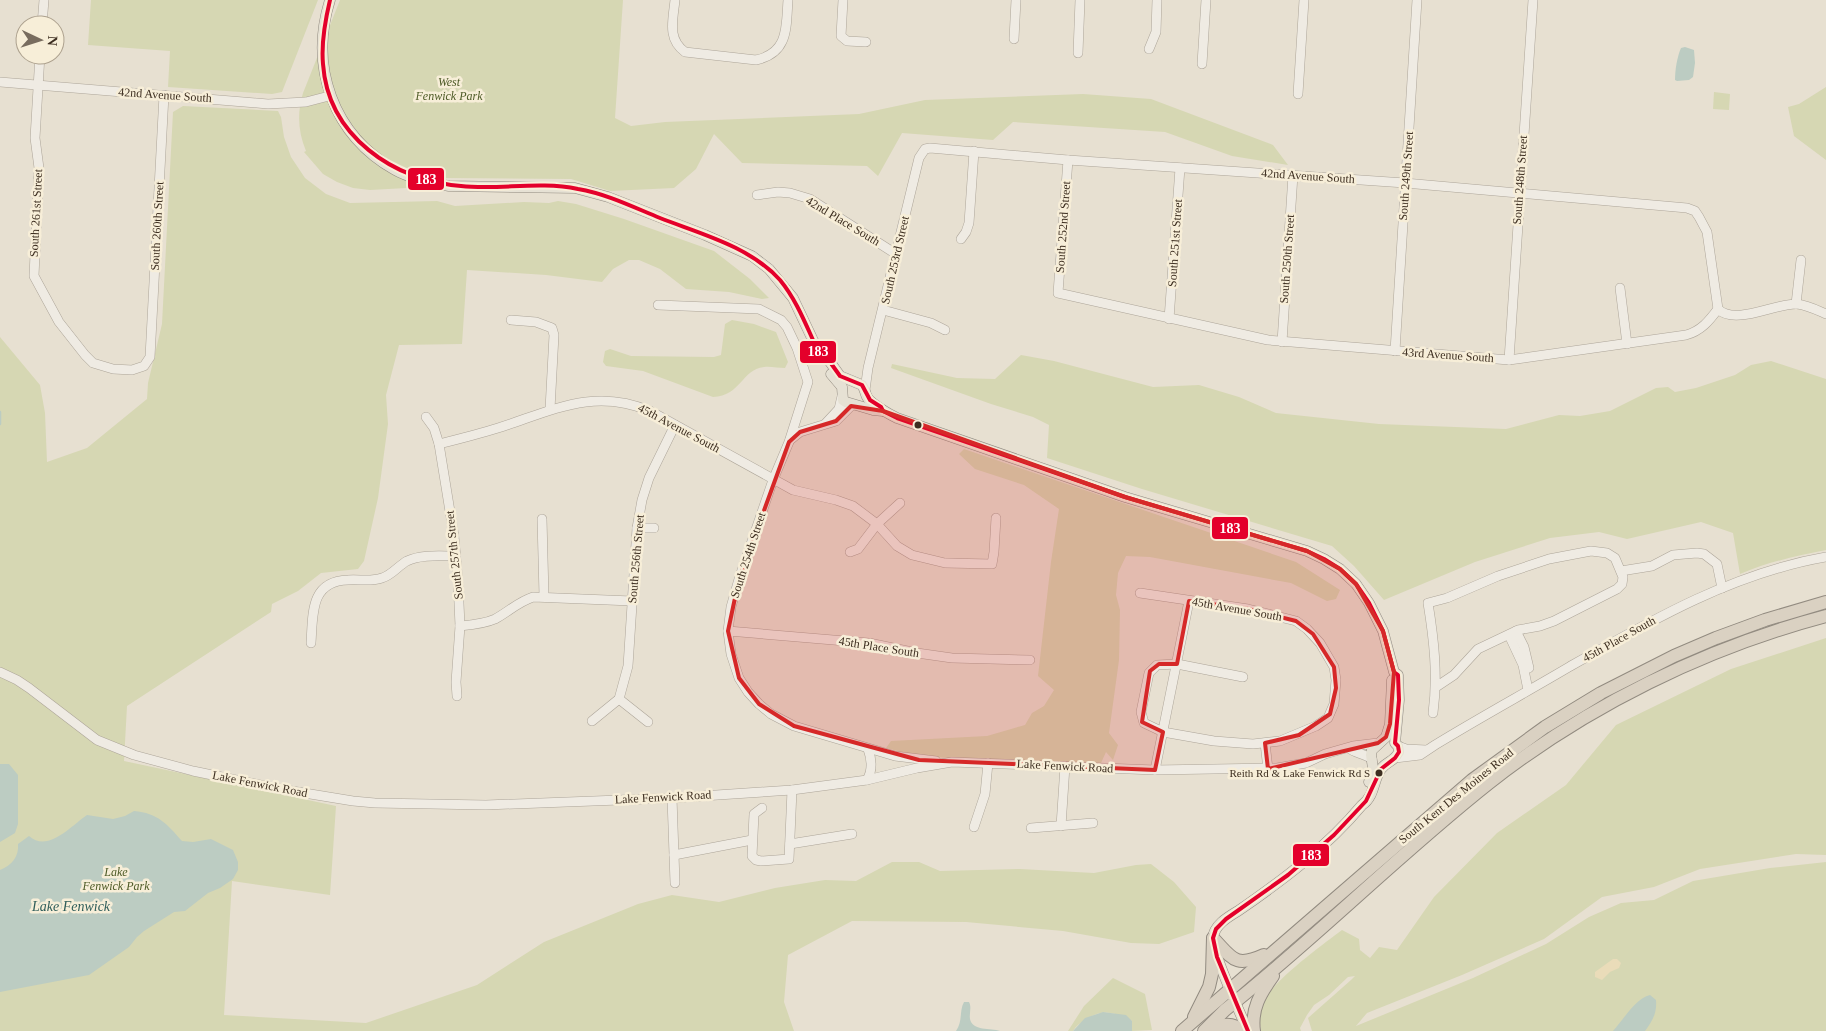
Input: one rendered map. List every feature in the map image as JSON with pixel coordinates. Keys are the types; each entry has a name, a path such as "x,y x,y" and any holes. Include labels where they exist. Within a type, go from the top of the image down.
{"highway":[{"name":"South Kent Des Moines Road","path":"1186,1027 1472,780 1565,714 1618,684 1674,656 1764,620 1826,602"},
{"name":"South Kent Des Moines Road","path":"1204,1031 1490,783 1536,749 1618,700 1688,665 1755,638 1826,616"},
{"path":"1213,938 1228,955 1240,961 1252,961 1275,950"},
{"path":"1186,1027 1209,987 1212,974 1213,938"},
{"path":"1254,1031 1253,1018 1258,998 1285,959"},
{"path":"1208,1031 1226,1025 1242,1031"}],"main road":[{"path":"330,0 323,28 322,52 329,96 346,128 372,154 396,170 416,178 449,186 575,188 608,197 705,235 752,256 769,269 793,298 819,353 819,358 839,383 846,402 883,411 897,418 1125,497 1307,551 1340,569 1356,584 1369,602 1383,631 1394,672 1398,675 1397,744 1399,752 1379,772 1367,801 1323,846 1265,892 1224,920 1217,928 1213,938 1219,959 1248,1031"},
{"path":"819,353 825,355 840,376 862,385 866,393 883,411"},
{"path":"842,393 846,383 853,381"},
{"path":"855,405 863,403 866,393"},
{"path":"1362,805 1361,799 1372,775 1372,750 1381,741 1390,724 1392,675 1394,672"},
{"path":"1381,741 1392,740 1397,744"},
{"path":"1372,760 1381,766 1386,765"}],"street":[{"path":"43,15 44,0"},
{"path":"674,0 672,34 678,47 685,52 756,60 766,58 774,53 784,39 788,0"},
{"path":"842,0 840,36 847,41 866,42"},
{"path":"1014,39 1016,0"},
{"path":"1078,53 1080,0"},
{"path":"1149,49 1156,32 1157,0"},
{"path":"1202,64 1206,0"},
{"path":"1298,94 1304,0"},
{"name":"South 249th Street","path":"1395,351 1416,0"},
{"name":"South 248th Street","path":"1509,360 1533,0"},
{"name":"South 261st Street","path":"39,65 35,138 39,168 33,265 34,276 58,322 85,355 97,365 127,370 144,366 150,357"},
{"name":"42nd Avenue South","path":"0,82 268,104 306,102 329,96"},
{"name":"South 260th Street","path":"150,357 164,95"},
{"name":"42nd Avenue South","path":"922,153 925,149 934,148 1068,160 1405,183 1680,206 1694,211 1707,232 1718,309"},
{"path":"961,239 969,223 974,151"},
{"name":"South 253rd Street","path":"866,393 868,368 919,158 922,153"},
{"name":"South 252nd Street","path":"1058,293 1068,160"},
{"name":"South 251st Street","path":"1169,319 1180,168"},
{"name":"South 250th Street","path":"1282,342 1293,176"},
{"name":"42nd Place South","path":"757,195 778,192 790,193 810,199 896,254"},
{"path":"1796,304 1801,260"},
{"path":"1620,288 1627,344"},
{"name":"43rd Avenue South","path":"1058,293 1169,319 1282,342 1509,360 1695,333 1703,328 1718,309"},
{"path":"1718,309 1723,314 1737,315 1796,304 1826,314"},
{"name":"South 254th Street","path":"658,306 759,309 771,314 781,320 786,327 797,348 808,382 731,607 728,631 731,654 739,678 748,692 771,714 794,726 868,749 919,760 952,762"},
{"path":"883,310 931,323 945,330"},
{"path":"511,320 536,322 552,328 554,335 550,409"},
{"path":"853,381 858,379 868,368"},
{"path":"825,424 839,409 842,393"},
{"name":"45th Avenue South","path":"439,444 497,429 550,409 597,400 619,401 642,408 793,490 853,506 877,524 897,546 912,555 944,562 992,564 996,518"},
{"path":"788,442 800,432 836,421 855,405"},
{"name":"South 257th Street","path":"426,417 432,423 439,444 456,556 460,626 456,682 458,696"},
{"name":"South 256th Street","path":"619,699 628,666 637,528 642,500 649,478 675,425"},
{"path":"850,552 858,550 877,524 900,504"},
{"path":"542,519 544,596"},
{"path":"637,528 654,528"},
{"path":"1433,713 1436,687 1434,642 1428,603 1447,598 1498,576 1549,559 1586,551 1598,551 1610,554 1615,558 1622,571 1623,582 1619,587 1554,621 1513,633 1478,649 1454,675 1436,687"},
{"path":"1622,571 1652,566 1673,555 1704,554 1717,564 1722,588"},
{"path":"311,643 313,608 322,589 334,582 387,577 406,561 420,557 456,556"},
{"name":"45th Place South","path":"1395,758 1420,755 1531,689 1650,621 1684,604 1722,588 1791,566 1826,558"},
{"name":"45th Avenue South","path":"1140,593 1241,607 1282,616 1302,625 1313,634 1330,660 1336,674 1332,710 1324,721 1316,726 1286,739 1265,743"},
{"path":"460,626 495,619 521,600 533,597 632,601"},
{"path":"1156,770 1190,601"},
{"name":"45th Place South","path":"728,631 869,643 952,658 1030,660"},
{"path":"1513,633 1526,655 1531,689"},
{"path":"1243,677 1177,664 1155,666 1149,673 1141,716 1147,726 1163,732 1219,742 1265,743 1268,769"},
{"name":"Lake Fenwick Road","path":"0,672 29,688 97,740 111,747 160,763 280,789 356,802 396,804 486,805 672,798 792,790 867,780 952,762 1156,770 1268,769 1302,764 1331,752 1381,741"},
{"path":"592,721 619,699 648,722"},
{"path":"1397,744 1406,749 1426,750"},
{"path":"1349,748 1352,751 1362,753 1372,760"},
{"path":"867,780 870,776 872,762 868,749"},
{"path":"974,827 985,794 988,763"},
{"path":"1061,826 1065,766"},
{"path":"762,808 754,814 752,855 756,860 765,862 789,859 792,790"},
{"path":"672,798 675,883"},
{"path":"1031,828 1093,823"},
{"path":"790,844 852,834"},
{"path":"674,855 752,840"}],"highlighted area":[{"path":"851,406 883,411 1125,497 1307,551 1340,569 1356,584 1383,631 1394,672 1390,724 1386,737 1378,743 1268,769 1265,743 1299,735 1330,714 1336,688 1334,667 1313,634 1296,621 1248,609 1189,601 1177,664 1159,664 1150,671 1142,722 1163,732 1155,770 919,760 794,726 759,704 739,678 728,631 739,579 789,442 800,432 836,421"}],"green space":[{"path":"91,0 318,0 282,92 272,94 168,87 170,51 88,45"},
{"name":"West Fenwick Park","path":"340,0 623,0 615,118 631,126 665,122 859,114 925,100 1083,94 1151,99 1273,145 1288,165 1232,156 1165,132 1013,122 993,140 902,133 878,176 867,166 742,163 714,134 696,169 674,188 610,191 571,179 442,178 419,174 388,159 406,179 425,187 370,190 353,188 323,174 304,152 306,151 301,137 299,122 303,93"},
{"path":"1826,87 1826,160 1794,136 1788,107 1799,104"},
{"path":"1714,92 1730,94 1729,110 1713,109"},
{"name":"Lake Fenwick Park","path":"183,106 278,111 291,157 305,178 326,194 350,203 437,201 455,206 524,202 549,203 558,201 576,204 714,251 750,279 769,298 762,299 729,292 686,289 660,269 639,260 629,260 613,269 602,282 546,275 467,270 462,344 399,345 386,395 388,424 378,498 364,561 358,569 321,573 298,591 272,604 271,612 127,706 124,761 336,806 330,895 232,881 224,1015 366,1023 477,985 544,942 638,904 672,895 719,902 775,888 825,880 856,881 892,862 919,862 940,871 1020,869 1094,873 1151,864 1174,882 1196,907 1194,932 1159,944 1131,943 1063,931 966,922 852,921 788,955 784,1002 794,1031 0,1031 0,337 40,385 45,413 47,462 87,448 147,399 148,383 162,324 173,112"},
{"path":"732,320 754,324 776,332 788,362 785,368 766,367 756,369 730,392 722,396 713,397 643,371 606,366 603,362 605,351 610,349 631,356 714,357 721,355 725,324"},
{"path":"1021,355 1054,361 1153,387 1199,385 1239,397 1276,413 1379,424 1506,429 1559,415 1580,416 1610,411 1656,388 1668,387 1675,392 1696,388 1735,375 1751,365 1771,361 1826,379 1826,550 1793,557 1740,574 1733,533 1701,522 1627,539 1599,532 1550,538 1475,562 1384,600 1354,566 1332,546 1142,489 1047,458 1049,425 1033,417 891,368 892,364 957,378 995,379"},
{"path":"964,449 1296,562 1340,590 1336,599 1327,601 1291,583 1150,557 1126,556 1118,573 1116,595 1120,610 1119,660 1109,733 1118,745 1113,760 1106,752 1101,763 956,759 910,754 886,748 891,741 987,736 1025,725 1032,713 1044,706 1054,690 1038,676 1059,509 1024,485 975,469 959,454"},
{"path":"1826,638 1826,855 1796,854 1700,869 1654,887 1602,897 1544,939 1462,975 1367,1013 1356,1026 1473,978 1546,944 1589,917 1621,903 1654,900 1693,881 1770,868 1826,862 1826,1031 1312,1031 1308,1018 1355,976 1348,977 1329,995 1314,1005 1300,1028 1301,1031 1261,1031 1260,1011 1267,995 1286,975 1342,930 1359,939 1360,950 1370,958 1379,947 1397,950 1434,897 1497,833 1566,785 1616,725 1731,669"},
{"path":"1113,978 1145,994 1152,1030 1132,1031 1132,1021 1120,1015 1103,1013 1091,1016 1073,1031 1068,1031 1084,1006"}],"sand":[{"path":"1613,959 1617,959 1621,963 1619,968 1610,972 1602,980 1595,977 1595,972"}],"water":[{"path":"1685,47 1694,50 1693,77 1689,80 1677,81 1675,80 1677,59 1681,48"},
{"path":"0,764 9,764 18,775 18,824 15,833 0,842"},
{"name":"Lake Fenwick","path":"134,811 150,814 161,820 182,841 193,842 211,839 233,850 238,862 238,870 233,879 220,888 208,893 185,911 174,912 144,931 129,947 89,975 0,992 0,870 14,860 18,844 29,836 36,840 51,840 67,831 87,815 113,819"},
{"path":"1650,995 1656,1000 1656,1009 1645,1031 1613,1031 1639,1001"},
{"path":"964,1002 969,1002 970,1019 974,1026 1000,1031 956,1031"},
{"path":"1103,1012 1126,1015 1132,1021 1132,1031 1073,1031 1085,1018"}],"waterway":[{"path":"0,412 0,424"}],"transit line":[{"name":"183","path":"330,0 323,48 323,64 328,90 337,113 351,133 369,150 389,164 412,175 436,182 461,186 549,186 589,191 620,201 724,242 754,258 780,280 797,306 819,353 825,355 840,376 862,385 870,400 881,407 883,411 897,418 1125,497 1307,551 1340,569 1356,584 1369,603 1383,631 1394,672 1398,675 1399,700 1395,743 1398,746 1399,752 1395,758 1381,769 1366,801 1334,835 1288,875 1226,919 1216,929 1213,938 1217,957 1248,1031"}],"place":[{"name":"Reith Rd & Lake Fenwick Rd S","path":"1379,773"}]}
